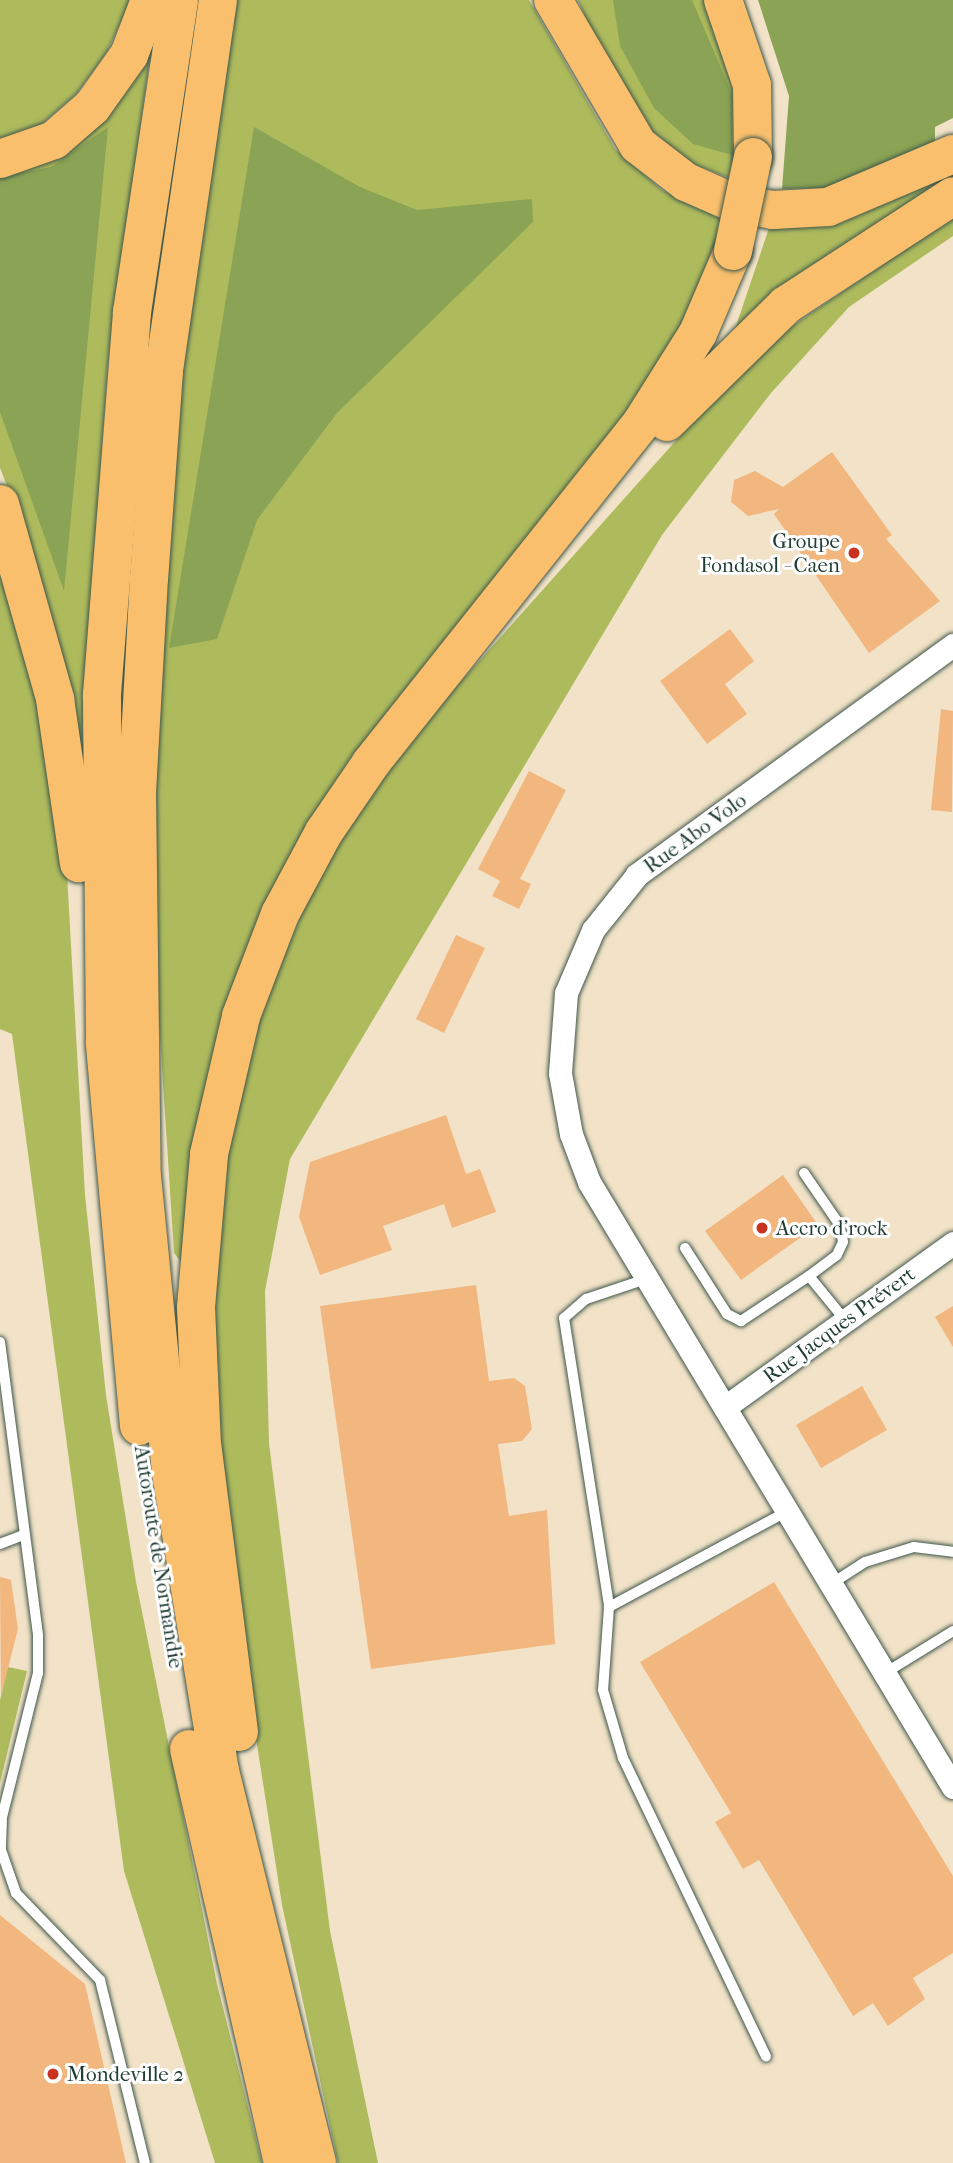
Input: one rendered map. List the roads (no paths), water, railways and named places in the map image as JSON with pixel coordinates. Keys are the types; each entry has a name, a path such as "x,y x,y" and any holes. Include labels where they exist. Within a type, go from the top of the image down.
{"highway":[{"path":"0,159 54,140 92,107 129,55 150,0"},
{"name":"Autoroute de Normandie","path":"179,0 147,195 121,422 103,694 101,942 110,1150 146,1484 206,1836 283,2163"},
{"path":"218,0 167,344 149,578 137,792 142,1176 168,1445 194,1622 226,1796 317,2163"},
{"path":"553,0 638,145 686,182 729,201 773,210 828,206 953,154"},
{"path":"302,2105 250,1808 204,1458 196,1307 209,1154 240,1016 310,855 371,763 574,509 675,375 719,292 733,251 753,158 752,85 723,0"},
{"path":"574,509 623,471 715,368 769,318 953,196"},
{"path":"0,504 55,699 82,900 101,942"}],"street":[{"name":"Rue Abo Volo","path":"953,645 637,875 593,930 566,993 560,1073 571,1134 589,1182 953,1787"},
{"name":"Rue Jacques Prévert","path":"725,1406 953,1243"}],"lane":[{"path":"685,1248 727,1314 741,1321 837,1255 843,1242 839,1224 804,1173"},
{"path":"809,1276 845,1321"},
{"path":"646,1279 586,1299 564,1318 609,1607 603,1690 623,1758 766,2056"},
{"path":"0,1345 9,1421 5,1443 24,1535 38,1673 2,1817 1,1850 16,1893 100,1980 145,2163"},
{"path":"0,1409 9,1421"},
{"path":"609,1607 788,1511"},
{"path":"0,1544 24,1535"},
{"path":"831,1584 865,1562 914,1547 953,1552"},
{"path":"885,1673 953,1631"}],"place":[{"name":"Groupe Fondasol - Caen","path":"854,553"},
{"name":"Accro d'rock","path":"762,1228"},
{"name":"Mondeville 2","path":"53,2074"}]}
